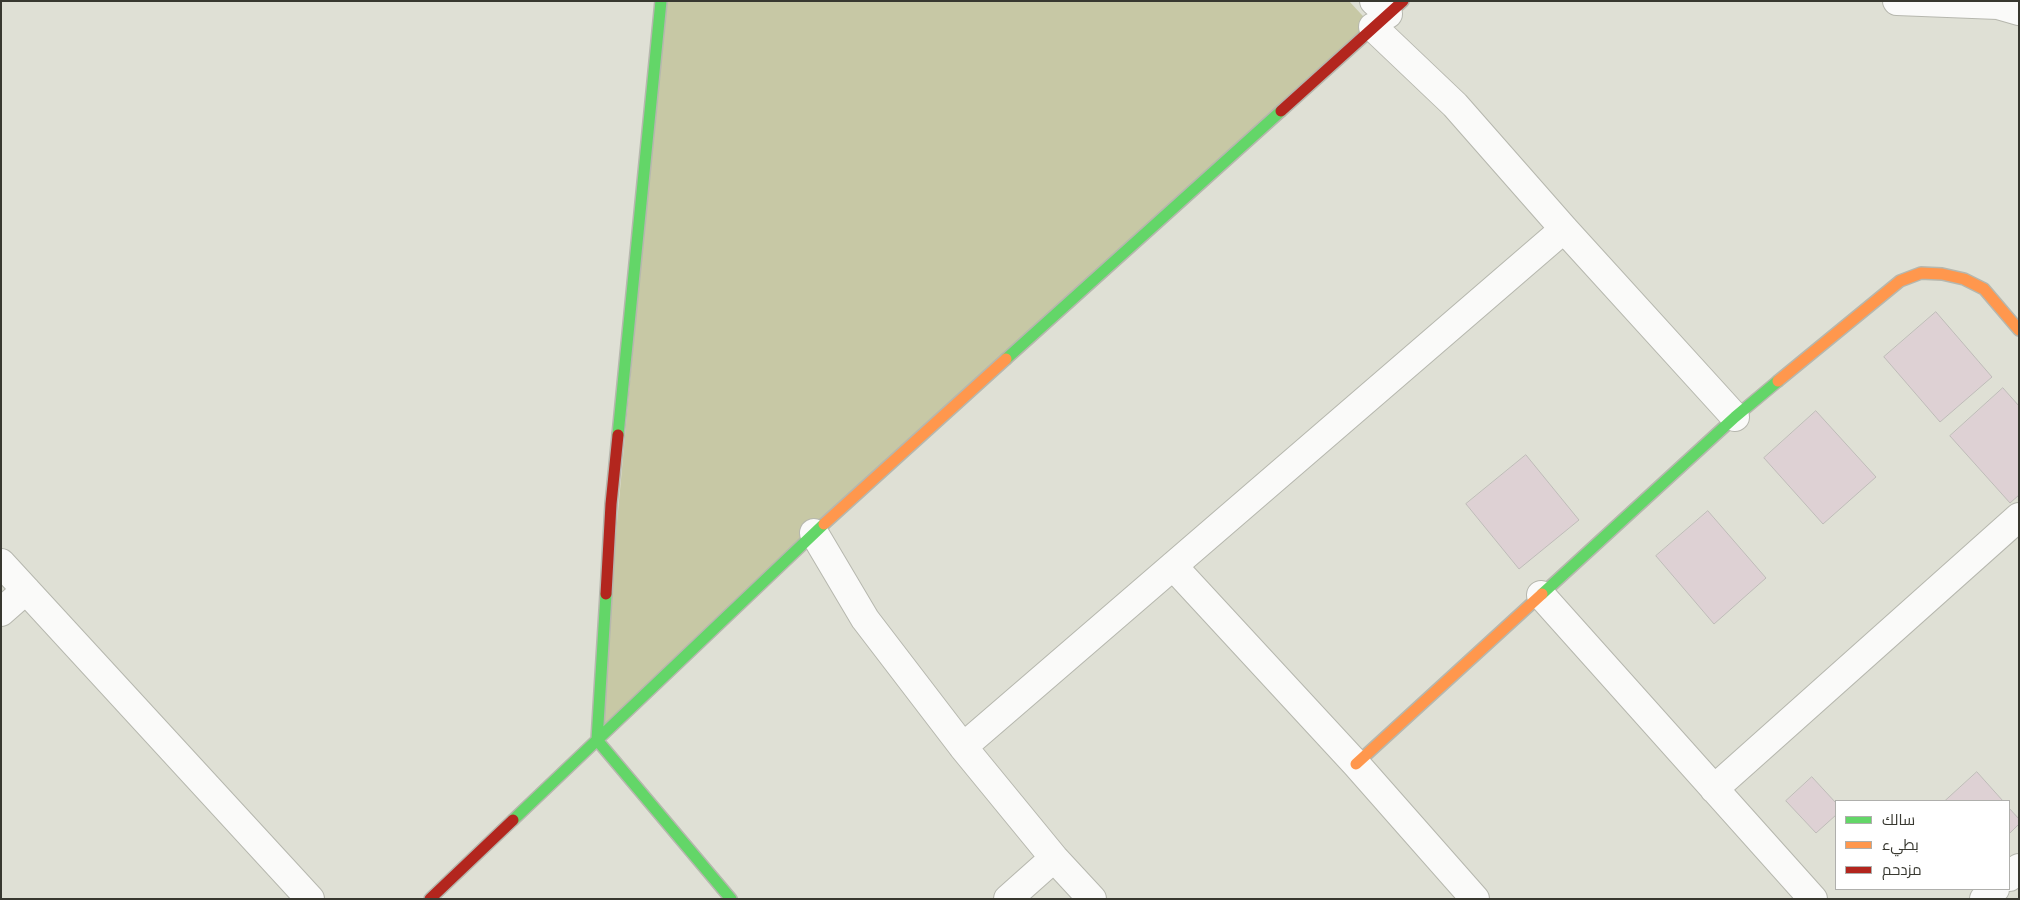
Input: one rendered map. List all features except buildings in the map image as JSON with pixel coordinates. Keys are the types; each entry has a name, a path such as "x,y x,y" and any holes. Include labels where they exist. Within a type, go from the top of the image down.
{"street":[{"path":"661,1 611,504 597,740 731,899"},
{"path":"1897,1 1998,5 2019,11"},
{"path":"430,899 814,533 1384,11 1455,105 1564,230 1735,416"},
{"path":"963,746 1564,230"},
{"path":"1356,764 1735,416 1900,281 1922,273 1942,274 1964,279 1984,289 2019,330"},
{"path":"1714,789 2019,517"},
{"path":"814,533 865,619 963,746 1054,858 1092,899"},
{"path":"1,563 310,899"},
{"path":"1173,566 1356,764 1475,899"},
{"path":"1,612 26,590"},
{"path":"1541,595 1813,899"},
{"path":"1008,899 1054,858"},
{"path":"1984,899 1994,890"}],"green space":[{"path":"665,1 1349,1 1373,27 597,740"}],"traffic: fast":[{"path":"618,435 661,1"},
{"path":"1006,359 1281,111"},
{"path":"1542,594 1735,417 1778,381"},
{"path":"513,820 824,524"},
{"path":"606,594 597,740 731,899"}],"traffic: slow":[{"path":"1778,381 1900,281 1921,273 1942,274 1964,279 1984,289 2019,330"},
{"path":"824,524 1006,359"},
{"path":"1356,764 1542,594"}],"traffic: jam":[{"path":"1281,111 1403,1"},
{"path":"606,594 611,504 618,435"},
{"path":"430,899 513,820"}]}
